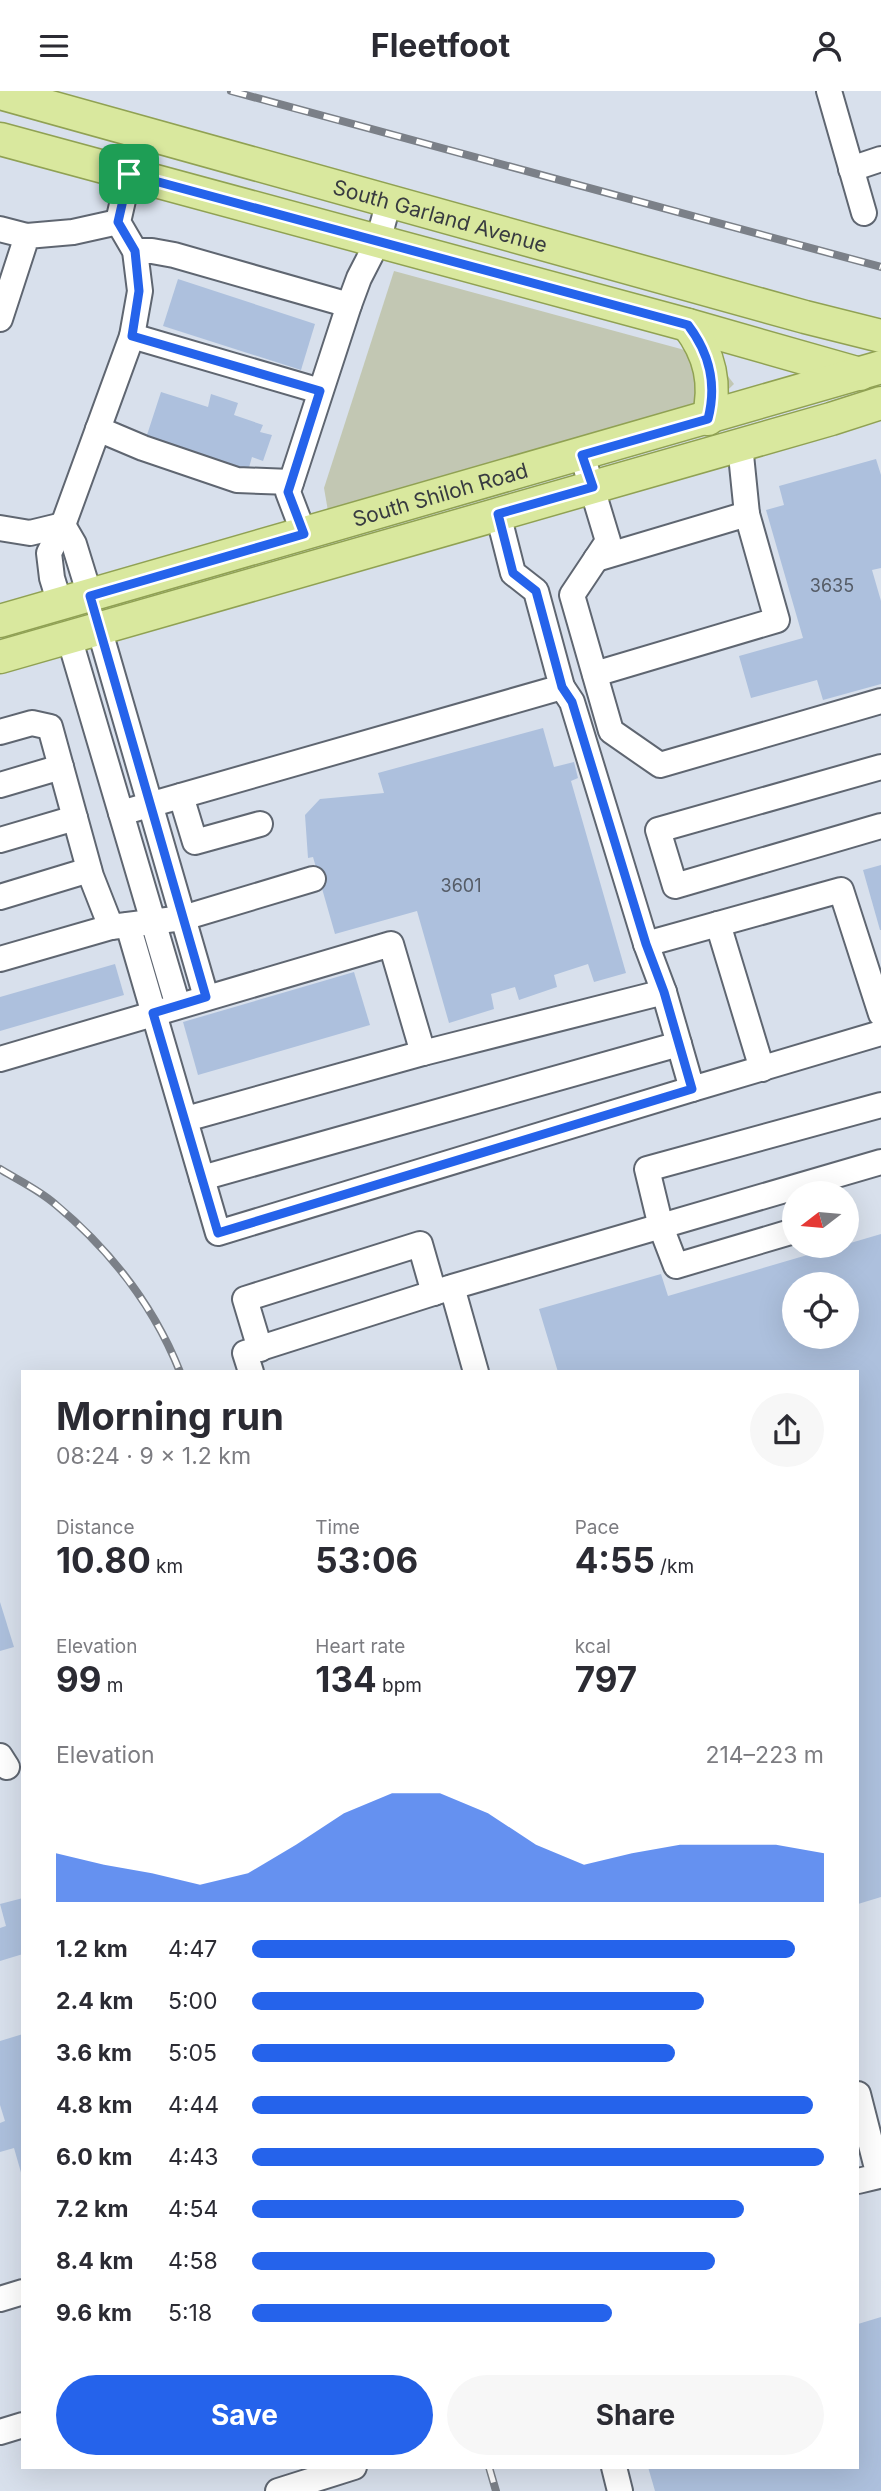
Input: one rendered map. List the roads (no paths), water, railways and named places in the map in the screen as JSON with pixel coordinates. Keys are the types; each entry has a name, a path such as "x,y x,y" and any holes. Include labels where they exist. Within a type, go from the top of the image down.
{"main road":[{"name":"South Garland Avenue","path":"0,93 881,336"},
{"name":"South Garland Avenue","path":"0,139 874,375"},
{"path":"688,325 704,348 712,376 712,405 708,419"},
{"name":"South Shiloh Road","path":"0,621 708,419 874,375"},
{"name":"South Shiloh Road","path":"0,657 881,403"},
{"path":"90,596 99,628"},
{"path":"60,604 69,637"}],"street":[{"path":"829,91 864,213"},
{"path":"60,604 52,577 49,553 63,525 132,336 139,291 135,251 118,222 142,132"},
{"path":"851,169 881,159"},
{"path":"304,534 288,492 290,482 349,305 378,241 389,201"},
{"path":"0,229 27,236 73,232 118,222"},
{"path":"0,319 6,283 27,236"},
{"path":"135,251 174,255 349,305"},
{"path":"132,336 320,391"},
{"path":"98,429 142,448 237,480 290,482"},
{"path":"595,674 777,620 747,514 740,445"},
{"path":"582,455 608,541 572,595 611,731 660,765 881,701"},
{"path":"498,514 513,573 536,591 562,687 572,702 692,1089"},
{"path":"596,559 747,514"},
{"path":"0,528 30,533 63,525"},
{"path":"63,525 74,544 90,596"},
{"path":"99,628 206,997"},
{"path":"69,637 178,1006"},
{"path":"121,813 562,687"},
{"path":"0,732 32,723 50,727 89,870 120,926 153,1013 218,1233 881,1033"},
{"path":"0,785 61,767"},
{"path":"881,767 658,830 675,885 881,826"},
{"path":"181,796 195,842 260,824"},
{"path":"0,841 75,818"},
{"path":"0,897 89,870"},
{"path":"0,959 120,926 183,918 313,879"},
{"path":"646,944 841,890 881,1014"},
{"path":"718,924 762,1069"},
{"path":"0,1059 391,944 423,1053"},
{"path":"186,1119 423,1053 664,992"},
{"path":"202,1178 679,1044"},
{"path":"782,1235 676,1266 661,1227 647,1169 881,1105"},
{"path":"833,1181 881,1162"},
{"path":"250,1370 245,1353 443,1290 661,1227 782,1196"},
{"path":"260,1349 245,1299 420,1244 443,1290 475,1370"},
{"path":"859,2098 879,2176 859,2181"},
{"path":"0,2299 21,2293"},
{"path":"0,2432 21,2426"},
{"path":"278,2491 348,2469"},
{"path":"614,2469 620,2491"}],"railway":[{"path":"231,91 881,267"},
{"path":"0,1169 49,1199 94,1240 143,1302 179,1370"},
{"path":"490,2469 496,2491"}]}
